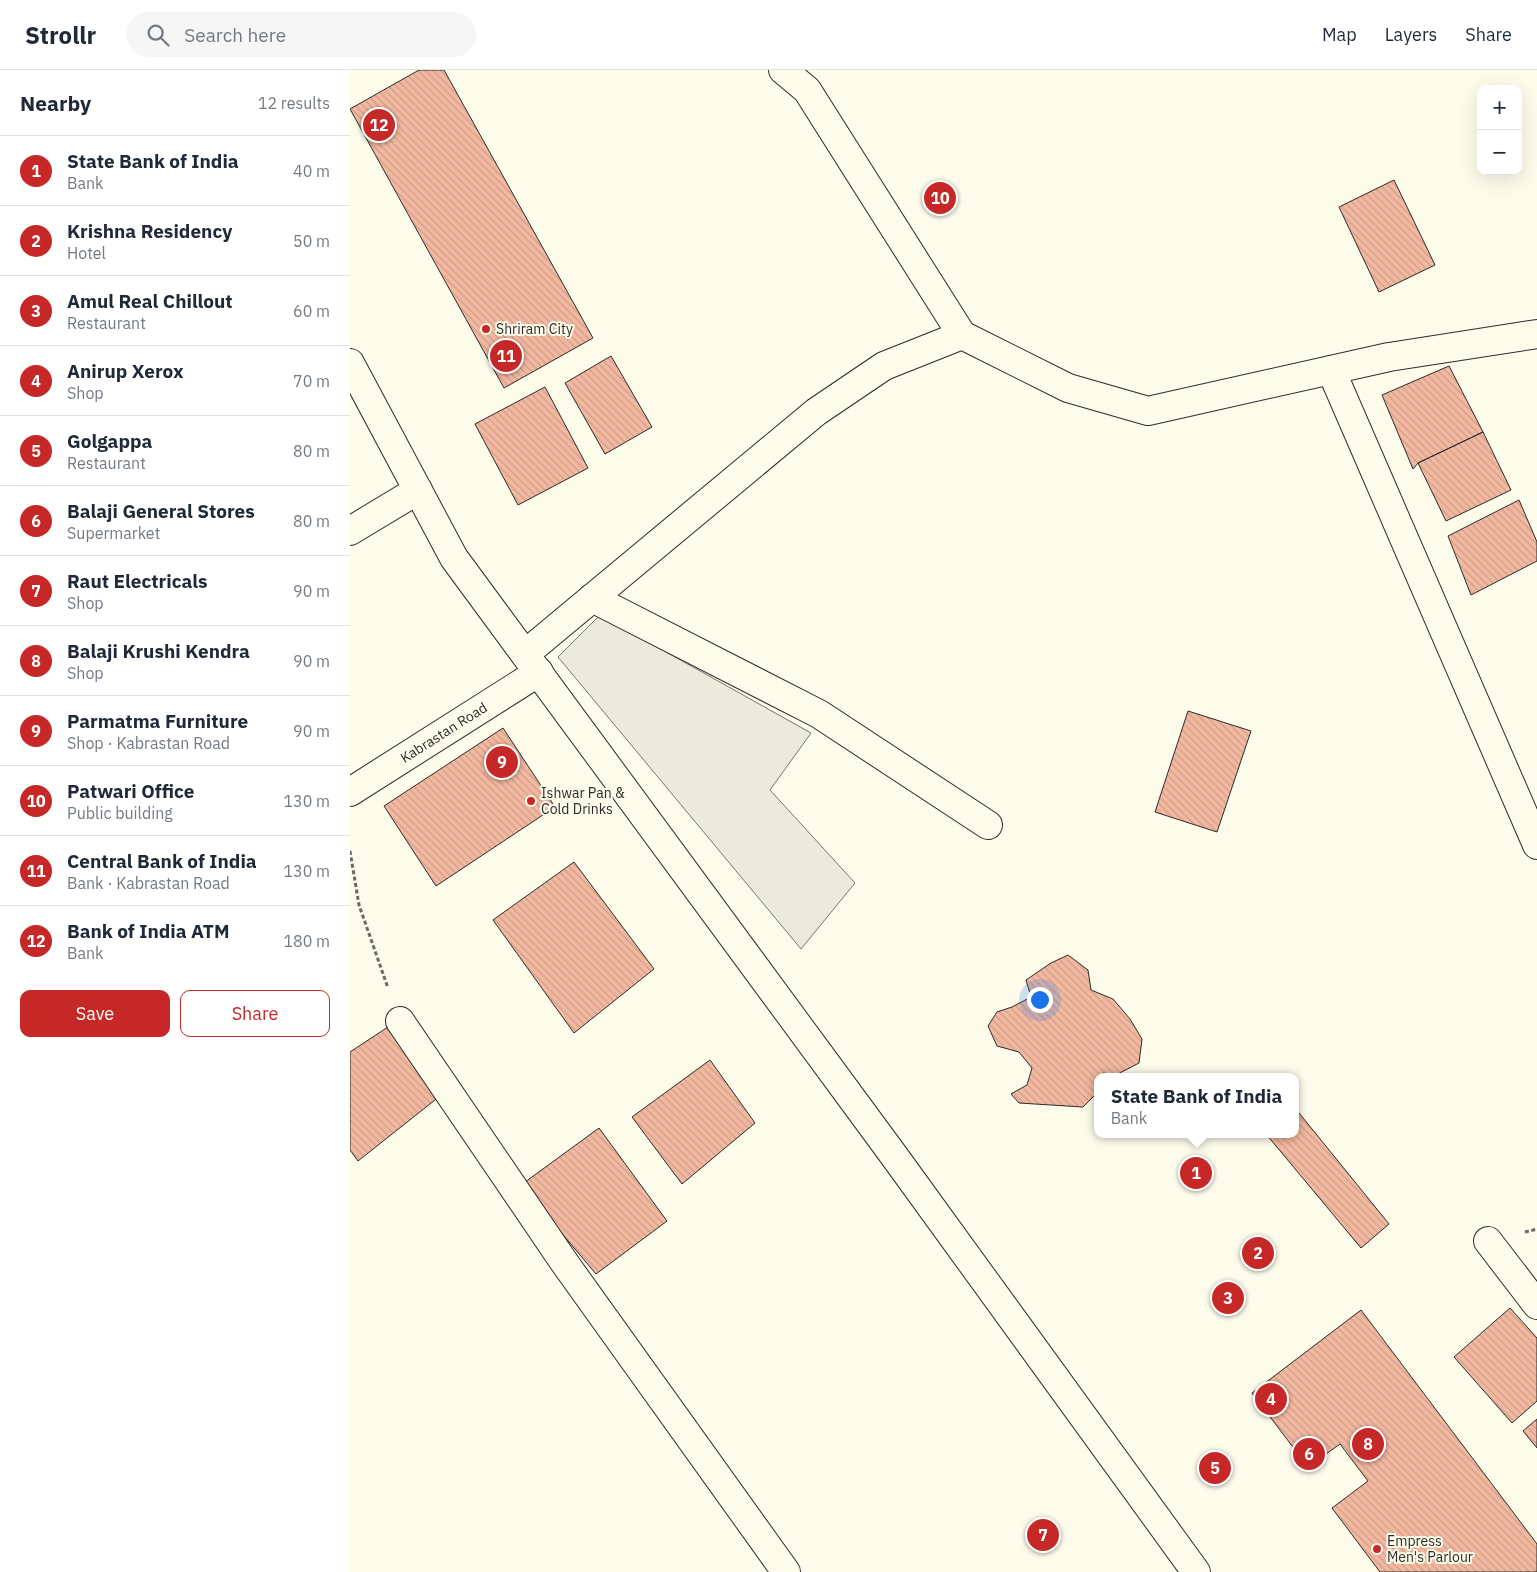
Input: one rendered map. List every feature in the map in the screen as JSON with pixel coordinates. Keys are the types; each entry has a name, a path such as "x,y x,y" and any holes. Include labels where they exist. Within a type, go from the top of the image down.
{"main road":[{"path":"782,70 807,90 962,335 1068,388 1148,411 1389,357 1537,334"},
{"name":"Kabrastan Road","path":"350,792 532,663 592,598 816,412 884,366 962,335"},
{"path":"350,363 454,558 1196,1572"},
{"path":"1331,370 1537,845"},
{"path":"350,532 418,490"},
{"path":"592,598 819,714 988,825"},
{"path":"400,1022 564,1262 786,1572"},
{"path":"1488,1241 1537,1305"}],"path":[{"path":"350,851 359,905 400,1022"}],"shaded area":[{"path":"600,615 811,733 770,790 855,883 801,949 558,657"}],"building":[{"path":"419,70 444,70 593,338 504,388 350,109"},
{"path":"1394,180 1435,265 1379,292 1339,207"},
{"path":"611,356 652,427 605,454 565,383"},
{"path":"1449,366 1483,432 1418,463 1413,469 1382,395"},
{"path":"545,387 588,468 518,505 475,424"},
{"path":"1483,432 1511,490 1446,521 1418,463"},
{"path":"1519,500 1537,542 1537,561 1471,595 1448,536"},
{"path":"1188,711 1251,731 1217,832 1155,812"},
{"path":"503,728 555,807 436,886 384,806"},
{"path":"574,862 654,969 574,1033 493,920"},
{"path":"1068,955 1088,970 1091,990 1113,999 1130,1019 1142,1039 1139,1063 1120,1073 1094,1073 1094,1096 1083,1107 1019,1103 1011,1094 1027,1085 1032,1068 1019,1052 997,1046 988,1026 997,1012 1031,997 1026,980 1051,963"},
{"path":"388,1027 440,1096 358,1161 350,1150 350,1052"},
{"path":"710,1060 755,1123 682,1184 632,1117"},
{"path":"1299,1113 1389,1224 1361,1248 1269,1138 1299,1138"},
{"path":"599,1128 667,1221 596,1274 521,1185"},
{"path":"1510,1308 1537,1338 1537,1401 1512,1423 1454,1357"},
{"path":"1361,1310 1537,1544 1537,1572 1380,1572 1332,1508 1368,1481 1340,1444 1308,1467 1252,1393"},
{"path":"1537,1419 1537,1448 1523,1431"}],"place":[{"name":"Bank of India ATM","path":"379,125"},
{"name":"Patwari Office","path":"940,198"},
{"name":"Shriram City","path":"486,329"},
{"name":"Central Bank of India","path":"506,356"},
{"name":"Parmatma Furniture","path":"502,762"},
{"name":"Ishwar Pan & Cold Drinks","path":"531,801"},
{"name":"State Bank of India","path":"1196,1173"},
{"name":"Krishna Residency","path":"1258,1253"},
{"name":"Amul Real Chillout","path":"1228,1298"},
{"name":"Anirup Xerox","path":"1271,1399"},
{"name":"Balaji Krushi Kendra","path":"1368,1444"},
{"name":"Balaji General Stores","path":"1309,1454"},
{"name":"Golgappa","path":"1215,1468"},
{"name":"Raut Electricals","path":"1043,1535"},
{"name":"Empress Men's Parlour","path":"1377,1549"}]}
